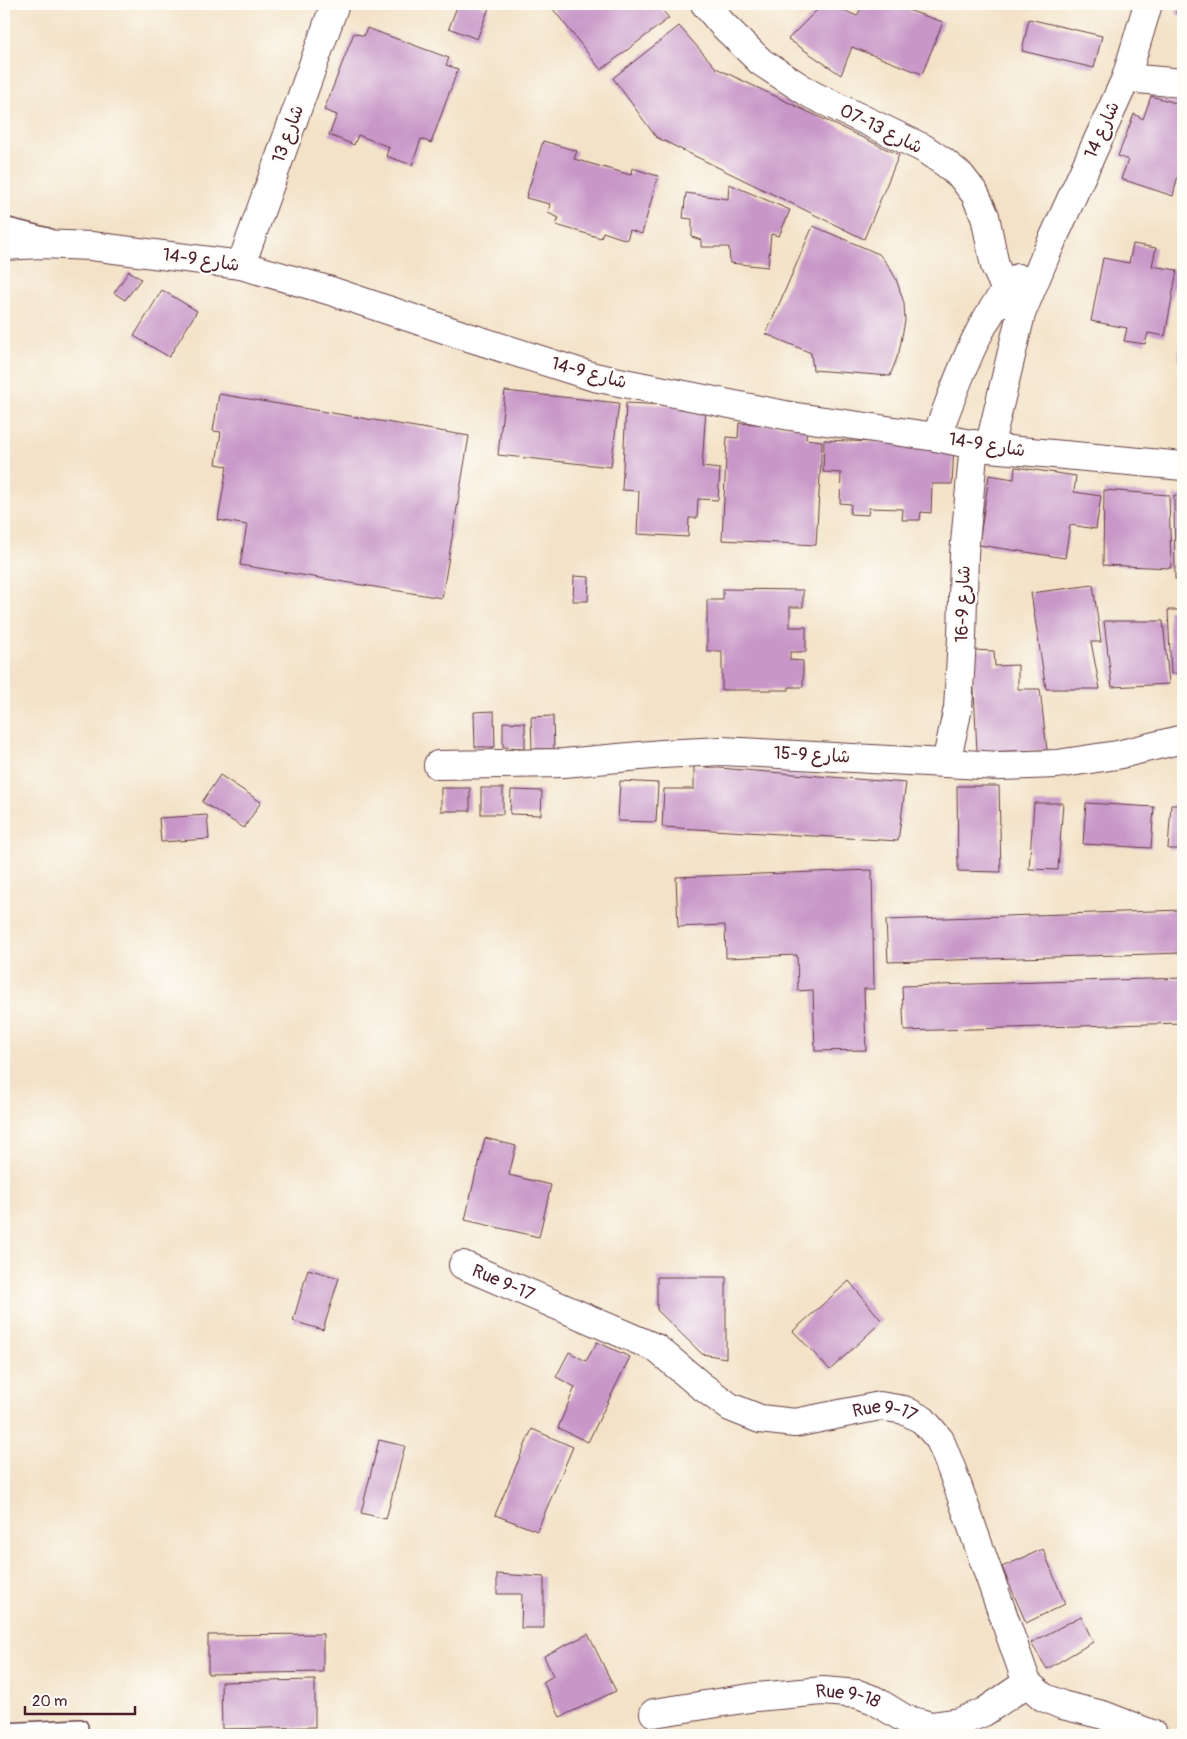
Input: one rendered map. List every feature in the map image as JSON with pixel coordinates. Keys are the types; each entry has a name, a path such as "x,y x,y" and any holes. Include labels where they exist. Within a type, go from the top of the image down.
{"street":[{"name":"شارع 13","path":"241,264 334,4"},
{"name":"شارع 13-07","path":"705,4 723,25 761,62 812,95 923,148 961,176 975,194 985,216 996,266 1006,290 1021,314"},
{"name":"شارع 14","path":"1021,314 1126,78 1148,4"},
{"path":"1126,78 1183,83"},
{"name":"شارع 9-14","path":"4,246 41,244 91,246 241,264 331,291 594,377 790,416 936,437 982,446 1183,466"},
{"path":"936,437 968,356 983,326 1006,290 1047,252"},
{"name":"شارع 9-16","path":"946,763 958,708 964,554 982,446 1021,314"},
{"name":"شارع 9-15","path":"438,765 564,763 722,750 1000,766 1057,764 1117,755 1183,739"},
{"name":"Rue 9-17","path":"462,1265 656,1348 700,1385 730,1407 760,1418 795,1423 880,1406 904,1410 923,1420 940,1440 950,1464 1028,1684"},
{"path":"1028,1684 1043,1697 1062,1705 1103,1714 1154,1735"},
{"name":"Rue 9-18","path":"654,1713 756,1697 823,1691 858,1694 874,1700 905,1719 932,1726 960,1722 984,1712 1028,1684"}],"lane":[{"path":"4,225 91,246"},
{"path":"4,1730 80,1727"}],"building":[{"path":"458,4 477,4 489,8 477,39 449,28"},
{"path":"549,4 657,4 669,18 601,70"},
{"path":"823,4 829,4 857,16 863,4 890,4 943,22 922,74 852,47 841,75 788,39"},
{"path":"1180,4 1183,4 1183,16 1176,14"},
{"path":"1029,19 1102,36 1094,68 1022,51"},
{"path":"679,26 716,68 899,155 864,239 656,137 613,78"},
{"path":"367,28 449,58 446,65 458,69 431,143 421,139 412,165 386,156 389,147 358,135 354,145 329,135 337,115 324,110 354,33 364,36"},
{"path":"1151,96 1183,105 1183,154 1173,196 1121,179 1128,160 1118,156 1134,114 1143,119"},
{"path":"543,141 577,151 574,159 631,175 632,168 658,176 642,234 630,230 627,240 603,232 601,238 556,225 559,218 548,213 550,204 526,198"},
{"path":"729,184 790,210 779,236 771,234 768,267 730,263 729,247 701,247 701,240 692,237 692,219 683,218 686,193 728,199"},
{"path":"813,226 879,254 896,279 904,303 905,321 899,352 890,376 813,370 811,353 766,334"},
{"path":"1133,244 1156,248 1152,266 1177,270 1165,336 1148,333 1145,344 1124,341 1127,328 1091,321 1103,258 1129,263"},
{"path":"129,271 141,279 125,300 114,293"},
{"path":"162,290 197,311 169,357 134,336"},
{"path":"1183,332 1183,362 1178,361"},
{"path":"505,391 619,403 611,467 498,455"},
{"path":"219,394 469,436 442,598 240,565 247,525 218,520 227,466 216,464 221,432 213,431"},
{"path":"626,403 706,407 702,467 720,469 718,500 698,499 697,518 689,518 688,537 637,534 639,491 622,490"},
{"path":"739,423 807,427 806,439 822,441 816,545 722,540 727,437 738,438"},
{"path":"824,440 954,445 952,484 932,484 931,513 921,512 920,520 902,520 903,509 869,508 868,515 850,514 851,504 840,503 841,473 823,472"},
{"path":"1015,467 1076,476 1074,492 1101,496 1096,529 1070,525 1065,558 979,545 989,475 1014,479"},
{"path":"1104,490 1169,495 1171,568 1103,565"},
{"path":"1174,495 1183,496 1183,579 1175,579"},
{"path":"574,576 589,577 588,601 573,601"},
{"path":"1093,585 1101,642 1091,642 1100,689 1046,689 1031,593"},
{"path":"723,589 803,590 803,607 790,607 790,627 806,627 806,652 790,652 790,660 803,661 803,687 789,687 789,690 722,690 722,651 707,651 707,600 723,600"},
{"path":"1168,610 1183,610 1183,673 1171,674"},
{"path":"1104,621 1163,621 1169,684 1112,687"},
{"path":"972,650 994,651 995,666 1018,665 1018,689 1040,689 1047,750 977,752"},
{"path":"494,711 495,747 475,747 474,712"},
{"path":"553,716 554,749 532,749 531,717"},
{"path":"503,722 525,723 525,748 503,747"},
{"path":"694,766 906,783 898,841 662,827 664,789 694,789"},
{"path":"220,775 261,802 244,828 202,802"},
{"path":"620,781 658,783 656,822 618,821"},
{"path":"957,786 999,786 1001,872 958,871"},
{"path":"441,788 470,788 470,811 441,811"},
{"path":"481,788 503,788 503,814 481,814"},
{"path":"511,790 542,791 541,815 510,814"},
{"path":"1034,803 1063,803 1058,870 1029,869"},
{"path":"1086,803 1154,807 1151,848 1083,844"},
{"path":"1171,805 1183,805 1183,849 1168,849"},
{"path":"207,815 209,839 161,842 159,818"},
{"path":"872,870 874,989 864,989 866,1050 815,1051 813,990 798,991 797,955 726,958 725,925 678,927 676,877"},
{"path":"1183,910 1183,953 888,962 886,920"},
{"path":"1183,978 1183,1023 904,1031 902,986"},
{"path":"485,1138 516,1146 509,1175 551,1185 539,1237 465,1220"},
{"path":"308,1269 339,1278 323,1330 293,1321"},
{"path":"657,1277 726,1277 726,1358 702,1354 657,1310"},
{"path":"849,1281 882,1321 830,1370 793,1331"},
{"path":"597,1342 630,1357 588,1442 558,1428 575,1387 556,1377 569,1352 586,1361"},
{"path":"532,1429 573,1447 537,1531 495,1515"},
{"path":"379,1440 405,1446 386,1519 361,1513"},
{"path":"1043,1549 1065,1604 1026,1623 1002,1567"},
{"path":"497,1574 544,1577 544,1628 521,1628 522,1594 497,1594"},
{"path":"1081,1616 1093,1642 1047,1669 1031,1643"},
{"path":"323,1634 323,1672 208,1674 208,1635"},
{"path":"588,1634 616,1691 560,1717 543,1682 553,1676 544,1656"},
{"path":"315,1680 315,1727 222,1729 221,1682"}]}
